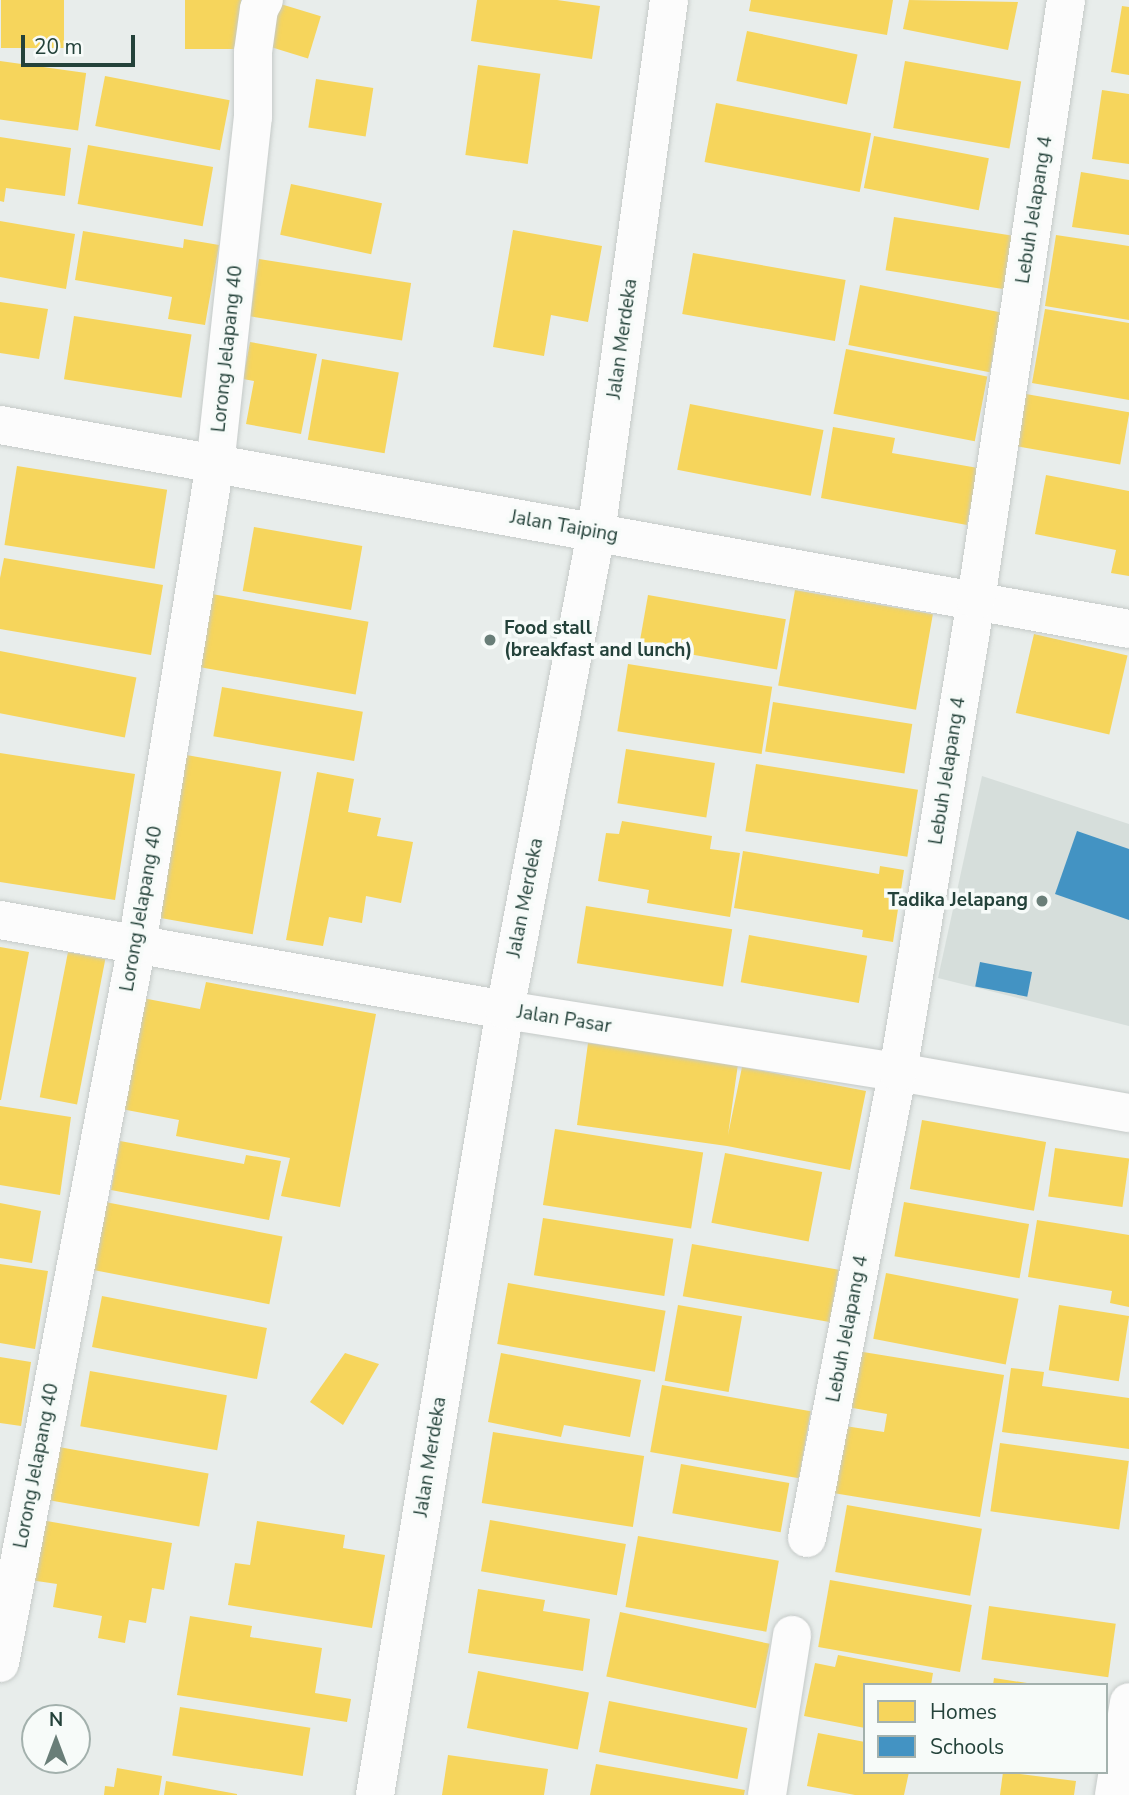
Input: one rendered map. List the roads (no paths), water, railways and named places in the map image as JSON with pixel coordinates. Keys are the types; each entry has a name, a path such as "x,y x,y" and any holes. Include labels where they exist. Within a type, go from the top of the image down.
{"street":[{"name":"Lorong Jelapang 40","path":"0,1663 137,945 215,466 250,150 253,52 259,9 264,0"},
{"name":"Jalan Merdeka","path":"375,1795 505,1010 596,533 670,0"},
{"name":"Lebuh Jelapang 4","path":"807,1538 898,1072 976,600 1066,0"},
{"name":"Jalan Taiping","path":"0,425 215,466 1129,629"},
{"name":"Jalan Pasar","path":"0,920 505,1010 898,1072 1129,1113"},
{"path":"767,1795 792,1635"},
{"path":"1114,1795 1129,1702"}],"place":[{"name":"Food stall (breakfast and lunch)","path":"490,640"},
{"name":"Tadika Jelapang","path":"1042,901"}]}
